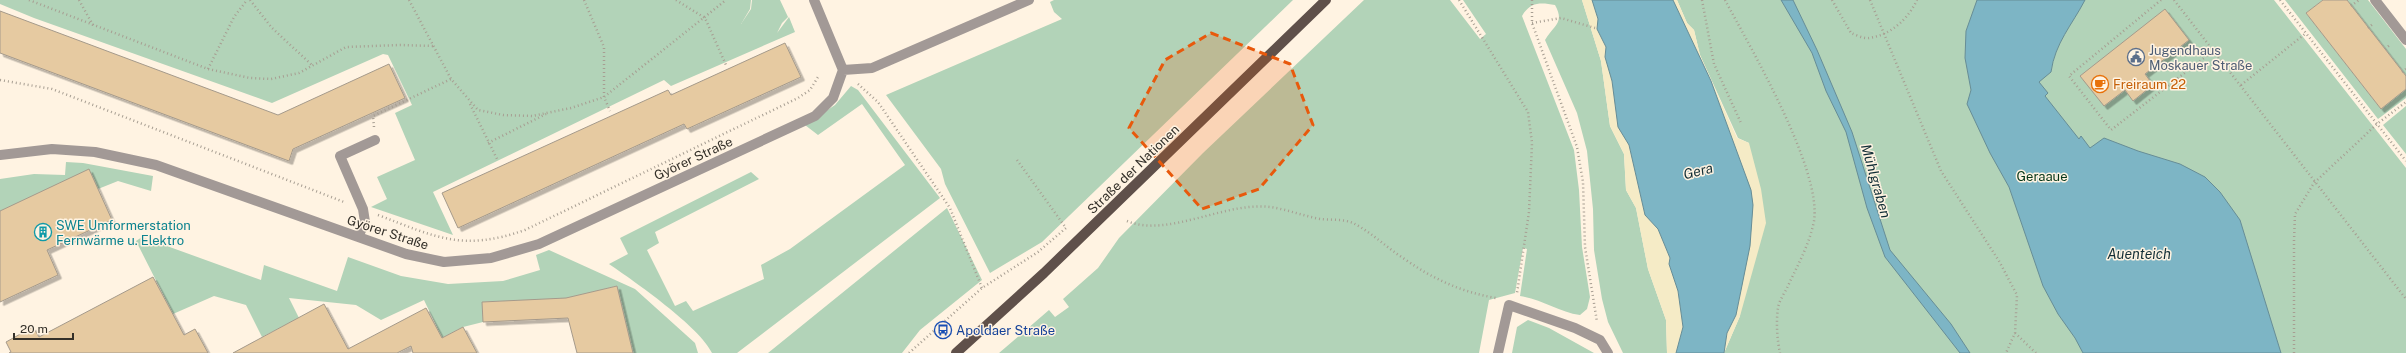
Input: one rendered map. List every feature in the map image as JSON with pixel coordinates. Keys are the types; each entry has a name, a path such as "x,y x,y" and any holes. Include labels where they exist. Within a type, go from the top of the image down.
{"main road":[{"name":"Straße der Nationen","path":"956,353 1044,273 1326,0"}],"street":[{"path":"814,0 843,70 872,68 1029,0"},
{"path":"2375,0 2406,40"},
{"name":"Györer Straße","path":"0,155 52,149 95,152 156,165 406,254 444,262 491,258 539,244 815,116 833,98 843,70"},
{"path":"358,237 365,222 363,209 340,156 375,140"},
{"path":"1498,353 1509,305 1568,325 1600,340 1608,353"}],"path":[{"path":"29,0 94,27 208,69 250,78 271,79 286,77 313,66 346,47 400,45 433,46"},
{"path":"79,0 94,27"},
{"path":"208,69 234,17 248,0 272,28 313,66"},
{"path":"409,0 451,79 469,102 478,110 487,113 532,116 572,108 604,98 726,0"},
{"path":"584,0 604,47 604,98 610,111"},
{"path":"676,0 705,18 726,65"},
{"path":"1459,0 1528,112 1532,143 1529,212 1517,296 1509,305"},
{"path":"1532,0 1532,23 1576,147 1583,182 1585,247 1600,340"},
{"path":"1702,0 1714,64 1741,123"},
{"path":"1725,0 1775,94 1803,161 1812,194 1814,219 1808,245 1778,307 1778,345 1780,353"},
{"path":"1832,0 1851,33 1868,38 1883,34 1897,26 1913,9 1918,0"},
{"path":"1870,0 1941,171 1999,261 2017,295 2015,333 2006,353"},
{"path":"2161,0 2069,76 2111,130 2213,50"},
{"path":"2174,0 2241,85 2314,183 2406,299"},
{"path":"2280,0 2406,161"},
{"path":"2351,6 2359,0"},
{"path":"1532,23 1561,18 1594,28"},
{"path":"2368,28 2373,24"},
{"path":"2241,85 2306,33"},
{"path":"2385,49 2388,46"},
{"path":"2402,72 2406,69"},
{"path":"843,70 878,102 950,208 982,288"},
{"path":"0,80 52,89 363,209 443,238 464,242 502,238 524,230 798,98 810,90 818,77"},
{"path":"375,140 373,116 451,79"},
{"path":"469,102 498,161"},
{"path":"2294,353 2294,241 2296,214 2314,183 2377,124 2406,102"},
{"path":"488,143 549,113"},
{"path":"909,353 982,288 1038,252 1066,228 1017,160"},
{"path":"1127,221 1134,224 1166,225 1215,213 1250,208 1275,208 1295,214 1352,222 1402,258 1450,287 1470,294 1497,298"},
{"path":"2015,333 2036,353"}],"highlighted area":[{"path":"1211,33 1290,64 1313,125 1259,189 1202,209 1129,128 1165,60"}],"green space":[{"path":"0,0 751,0 750,9 741,24 751,9 752,0 780,0 788,17 782,23 777,33 789,17 795,32 671,86 664,80 433,192 453,235 371,207 387,199 377,177 415,160 395,113 412,105 388,55 383,54 272,103 34,18 0,4"},
{"path":"1054,0 1293,0 1042,242 990,273 945,184 941,169 886,95 1062,19 1054,12 1050,2"},
{"path":"1364,0 1450,0 1480,39 1486,34 1463,0 1582,0 1601,61 1610,126 1624,154 1626,190 1636,208 1648,269 1666,320 1667,353 1623,353 1608,322 1602,299 1594,250 1593,209 1587,151 1577,113 1545,40 1559,20 1558,11 1555,5 1540,3 1528,8 1522,16 1574,150 1579,190 1582,247 1590,297 1587,309 1580,315 1520,296 1527,249 1523,248 1515,293 1489,300 1479,353 999,353 1049,310 1055,317 1069,307 1063,299 1098,268 1119,238 1203,153"},
{"name":"Geraaue","path":"1677,0 2274,0 2406,168 2406,353 1724,353 1740,316 1749,143 1738,138 1700,55 1694,30 1687,23"},
{"path":"2285,0 2323,0 2306,13 2381,109 2406,89 2406,98 2378,119"},
{"path":"2347,0 2368,0 2406,49 2406,76"},
{"path":"851,86 858,90 940,198 737,353 712,353 705,342 681,318 609,264 628,254 620,238 751,172 759,179 655,232 659,243 647,250 675,306 686,301 693,311 764,279 761,265 790,249 905,165 862,104 818,135 805,125 835,105"},
{"path":"2406,106 2406,154 2383,125"},
{"path":"66,162 83,163 153,176 151,191 118,181 98,189 0,211 0,179 34,174 65,175"},
{"path":"947,208 982,280 920,330 902,353 768,353"},
{"path":"142,237 261,280 264,265 337,291 348,257 401,276 448,284 503,281 540,270 536,255 549,250 635,289 695,343 698,353 633,353 617,286 564,299 483,302 483,322 463,327 442,338 424,300 381,320 356,305 289,298 299,318 262,337 246,305 214,296 173,314 136,241"},
{"path":"1528,320 1549,328 1594,353 1512,353 1517,327"}],"sand":[{"path":"1582,0 1592,0 1598,19 1597,29 1606,47 1605,57 1611,76 1621,132 1629,145 1645,215 1658,229 1670,258 1669,264 1678,291 1683,327 1676,353 1667,353 1666,320 1648,269 1636,208 1626,190 1624,154 1610,126 1601,61"},
{"path":"1673,0 1677,0 1687,23 1694,30 1700,55 1737,138 1749,143 1761,189 1766,223 1740,316 1724,353 1727,333 1736,315 1750,246 1753,205 1751,190 1711,81"}],"water":[{"name":"Gera","path":"1592,0 1673,0 1711,81 1751,190 1753,205 1750,246 1736,315 1727,333 1724,353 1676,353 1683,327 1678,291 1669,264 1670,258 1658,229 1645,215 1629,145 1618,127 1612,81 1605,57 1606,47 1597,29 1598,19"},
{"path":"1781,0 1793,0 1817,50 1852,132 1890,250 1951,324 1970,353 1960,353 1885,257 1867,208 1846,132 1826,91 1812,53"},
{"name":"Auenteich","path":"1977,0 2085,0 2060,43 2051,72 2039,82 2048,93 2045,96 2079,139 2081,136 2090,148 2104,138 2138,151 2180,164 2205,177 2220,192 2240,220 2281,353 2083,353 2075,338 2058,314 2043,286 2009,187 1990,153 1967,104 1971,90 1965,58 1966,31"}],"building":[{"path":"2323,0 2347,0 2406,76 2406,89 2381,109 2306,13"},
{"name":"Jugendhaus Moskauer Straße","path":"2165,9 2189,40 2145,74 2153,85 2133,101 2125,90 2104,106 2080,76"},
{"path":"0,11 278,115 389,64 405,98 293,149 289,161 0,53"},
{"path":"785,43 801,77 687,129 684,124 458,228 442,193 668,90 671,95"},
{"name":"SWE Umformerstation Fernwärme u. Elektro","path":"89,169 112,220 47,250 58,275 0,302 0,211"},
{"path":"153,277 184,335 195,329 208,353 9,353 11,352 6,342 33,327 39,337"},
{"path":"617,286 633,353 577,353 568,318 483,322 482,302 566,298"},
{"path":"324,304 348,349 426,308 442,338 463,327 477,353 413,353 411,346 397,353 233,353"}],"place":[{"name":"Jugendhaus Moskauer Straße","path":"2136,57"},
{"name":"Freiraum 22","path":"2100,84"},
{"name":"SWE Umformerstation Fernwärme u. Elektro","path":"43,232"},
{"name":"Apoldaer Straße","path":"943,330"}],"water label":[{"name":"Mühlgraben","path":"1876,181"}]}
